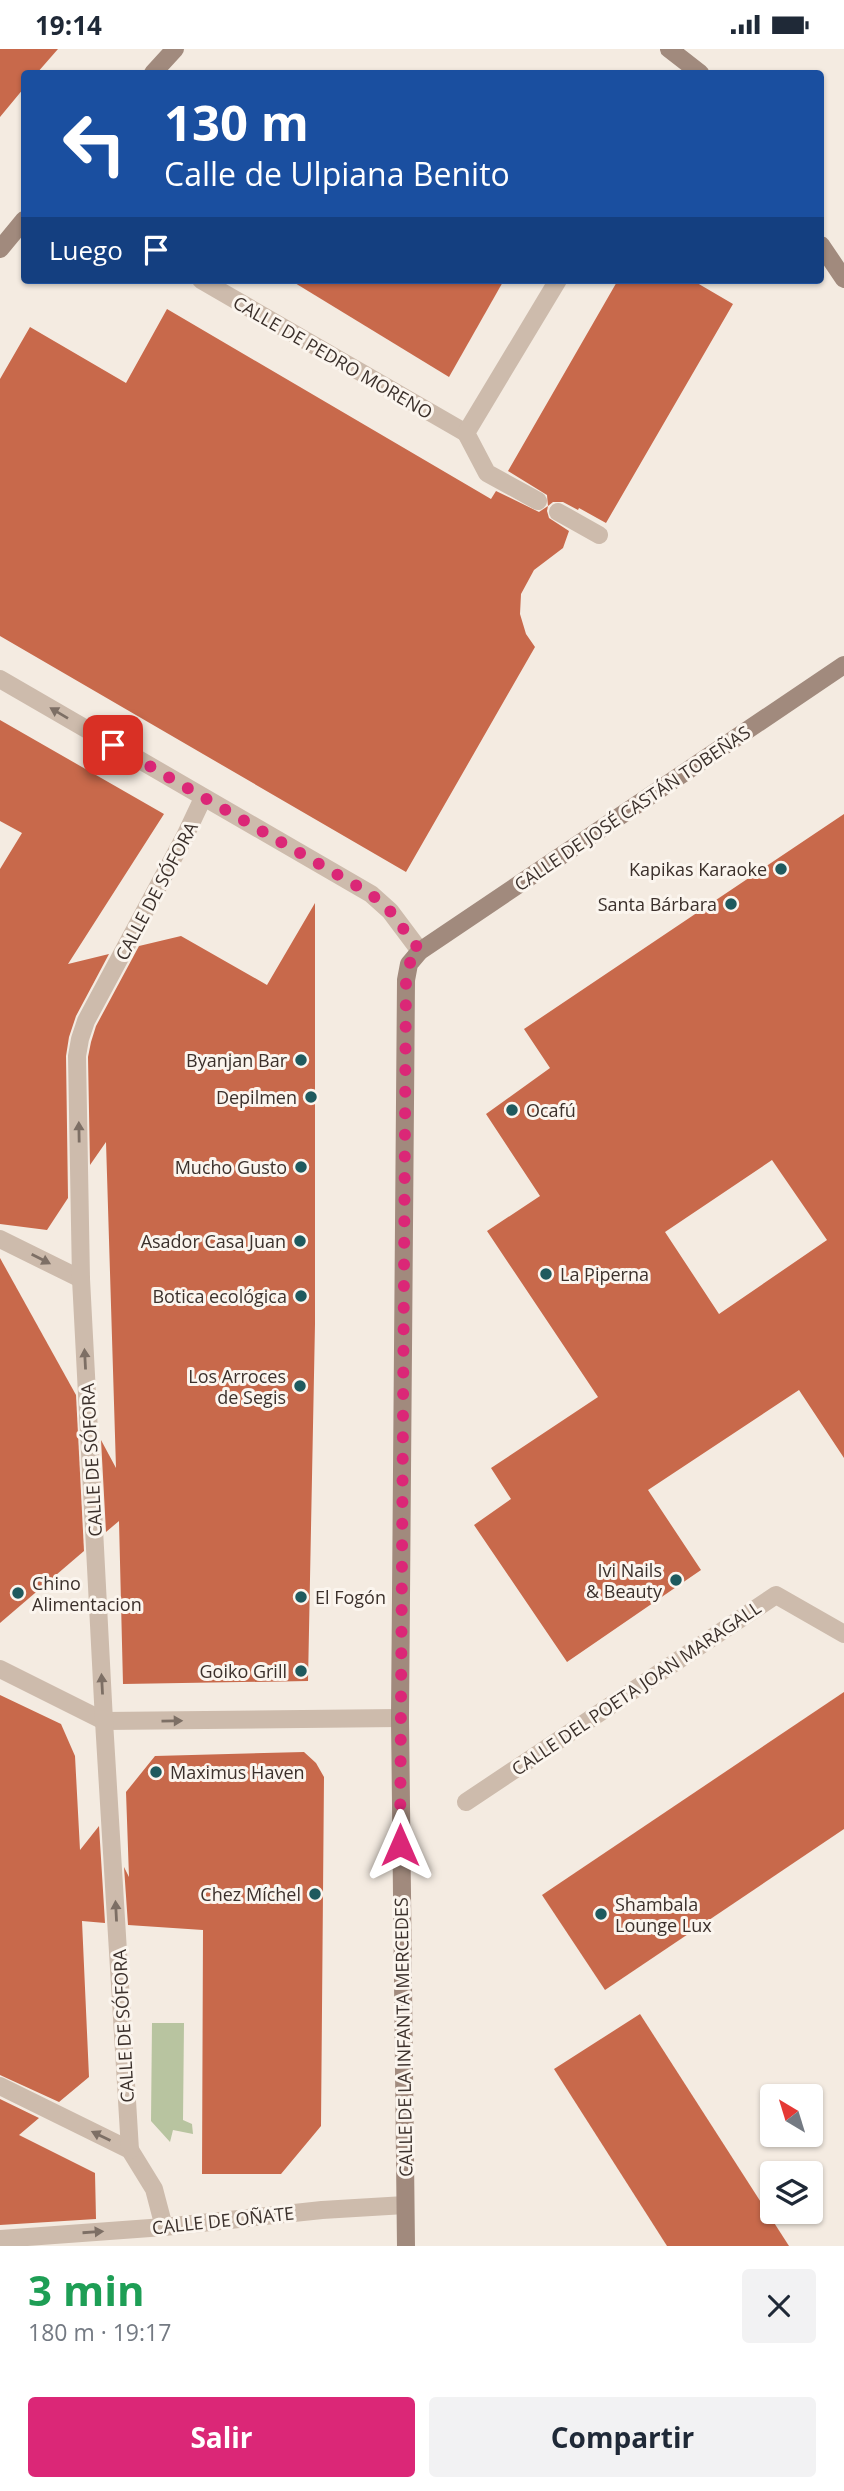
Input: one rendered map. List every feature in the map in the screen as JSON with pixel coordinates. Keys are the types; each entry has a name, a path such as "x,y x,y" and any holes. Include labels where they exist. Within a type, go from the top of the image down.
{"street":[{"path":"156,70 175,49"},
{"path":"669,49 690,70"},
{"path":"0,249 21,224"},
{"path":"824,249 844,279"},
{"name":"CALLE DE PEDRO MORENO","path":"208,284 466,433"},
{"path":"538,501 487,473 466,433 556,284"},
{"path":"558,512 599,535"},
{"name":"CALLE DE JOSÉ CASTÁN TOBEÑAS","path":"420,951 844,665"},
{"path":"0,679 371,894 390,911 420,951"},
{"name":"CALLE DE SÓFORA","path":"130,2150 81,1279 77,1056 86,1021 203,799"},
{"name":"CALLE DE LA INFANTA MERCEDES","path":"406,2246 400,1718 406,980 409,964 420,951"},
{"path":"0,1238 81,1279"},
{"name":"CALLE DEL POETA JOAN MARAGALL","path":"466,1802 776,1595 844,1633"},
{"path":"0,1669 104,1721 400,1718"},
{"path":"0,2086 130,2150 154,2189 164,2227"},
{"name":"CALLE DE OÑATE","path":"0,2239 164,2227 405,2204"}],"green space":[{"path":"152,2023 184,2023 183,2120 192,2124 193,2134 173,2130 170,2142 151,2121"}],"building":[{"path":"0,49 58,49 40,70 21,70 21,92 0,117"},
{"path":"297,284 502,284 449,377"},
{"path":"616,284 699,284 733,304 606,523 579,508 578,510 563,502 553,502 548,506 547,495 508,471"},
{"path":"167,309 491,499 496,491 539,512 548,506 549,518 569,531 563,548 534,570 521,594 520,614 526,634 535,647 406,872 0,636 0,379 30,327 126,383"},
{"path":"0,720 164,814 68,964 109,954 76,1016 69,1037 66,1056 68,1198 47,1230 0,1224 0,869 22,833 0,821"},
{"path":"844,814 844,1458 799,1390 648,1490 701,1570 567,1662 474,1525 511,1499 491,1468 598,1397 487,1231 540,1196 486,1114 550,1068 524,1029","holes":["772,1160 827,1240 719,1314 665,1232"]},
{"path":"315,903 315,1324 308,1681 123,1684 119,1521 106,1532 101,1440 116,1468 106,1142 90,1165 88,1057 91,1042 96,1026 139,946 181,936 267,985"},
{"path":"0,1258 76,1395 84,1551 0,1623"},
{"path":"844,1692 844,1829 605,1990 542,1895"},
{"path":"0,1695 61,1724 75,1756 80,1850 99,1826 105,1923 82,1921 89,2077 59,2102 0,2075"},
{"path":"304,1752 316,1763 324,1777 321,2126 281,2174 202,2174 203,1930 128,1925 124,1867 129,1877 126,1792 155,1756"},
{"path":"640,2014 760,2201 760,2224 775,2224 789,2246 667,2246 554,2069"},
{"path":"0,2099 39,2118 19,2135 95,2173 96,2219 0,2225"}],"place":[{"name":"Kapikas Karaoke","path":"781,869"},
{"name":"Santa Bárbara","path":"731,904"},
{"name":"Byanjan Bar","path":"301,1060"},
{"name":"Depilmen","path":"311,1097"},
{"name":"Ocafú","path":"512,1110"},
{"name":"Mucho Gusto","path":"301,1167"},
{"name":"Asador Casa Juan","path":"300,1241"},
{"name":"La Piperna","path":"546,1274"},
{"name":"Botica ecológica","path":"301,1296"},
{"name":"Los Arroces de Segis","path":"300,1386"},
{"name":"Ivi Nails & Beauty","path":"676,1580"},
{"name":"Chino Alimentacion","path":"18,1593"},
{"name":"El Fogón","path":"301,1597"},
{"name":"Goiko Grill","path":"301,1671"},
{"name":"Maximus Haven","path":"156,1772"},
{"name":"Chez Míchel","path":"315,1894"},
{"name":"Shambala Lounge Lux","path":"601,1914"}],"route":[{"path":"113,745 371,894 390,911 420,951 409,964 406,980 400,1845"}]}
